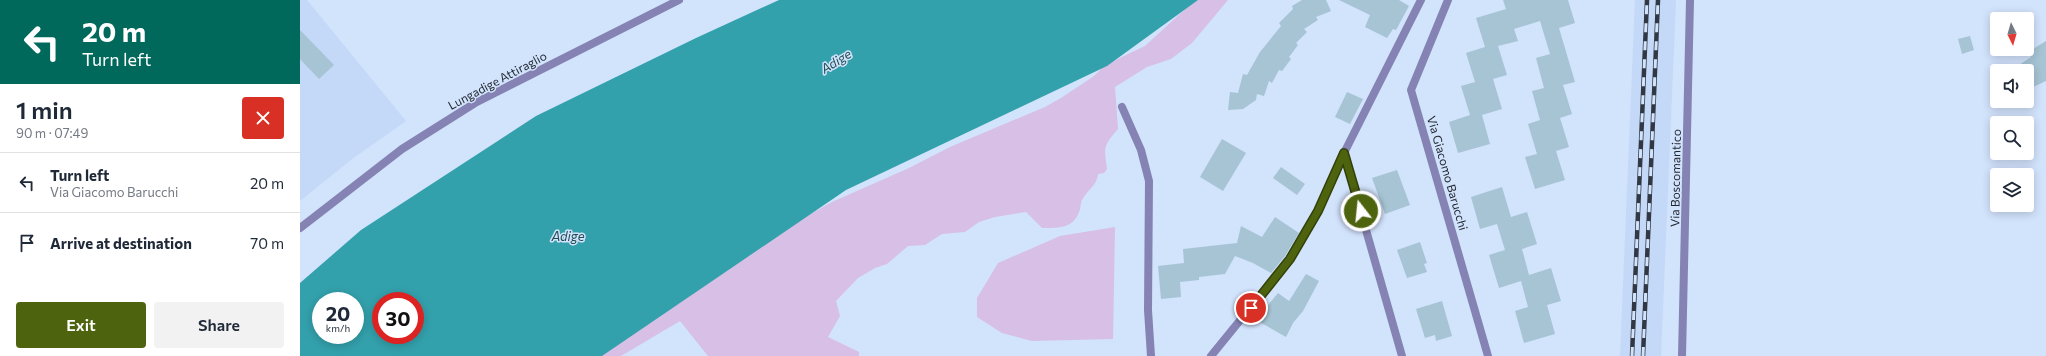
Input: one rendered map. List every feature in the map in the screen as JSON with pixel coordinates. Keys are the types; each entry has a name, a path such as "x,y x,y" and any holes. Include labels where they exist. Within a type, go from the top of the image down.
{"street":[{"name":"Lungadige Attiraglio","path":"300,228 402,149 474,103 679,0"},
{"path":"1211,356 1290,259 1318,211 1344,153 1421,0"},
{"name":"Via Giacomo Barucchi","path":"1448,0 1411,90 1488,356"},
{"name":"Via Boscomantico","path":"1682,356 1690,0"},
{"path":"1122,107 1141,150 1149,181 1148,310 1150,356"},
{"path":"1344,153 1402,356"}],"shaded area":[{"path":"300,0 307,0 406,121 352,159 300,201"},
{"path":"1195,0 1228,0 1192,43 1171,59 1147,67 1115,87 1118,129 1107,143 1105,156 1107,169 1104,173 1098,174 1096,182 1082,200 1079,212 1073,222 1069,225 1059,227 1042,228 1026,212 995,217 979,222 965,232 942,234 925,245 908,246 887,264 875,268 858,278 836,301 840,316 828,337 859,352 859,356 708,356 680,321 621,356 593,356 791,225 832,202 909,168 950,147 1045,107 1061,98 1094,76 1105,65 1145,46"},
{"path":"1635,0 1676,0 1661,356 1620,356"},
{"path":"1115,227 1113,339 1032,341 1002,333 977,317 977,298 998,263 1060,236"}],"water":[{"name":"Adige","path":"779,0 1198,0 1107,66 846,190 602,356 300,356 300,283 361,230 536,116 696,38"}],"building":[{"path":"1302,0 1326,0 1331,11 1316,17 1318,20 1304,29 1307,32 1296,43 1298,45 1289,57 1291,59 1282,71 1279,70 1272,83 1269,81 1264,96 1257,94 1256,100 1243,109 1228,110 1230,92 1238,93 1243,74 1247,75 1260,52 1281,26 1279,23 1293,9 1292,6"},
{"path":"1339,0 1399,0 1409,6 1396,30 1393,29 1387,38 1365,27 1370,15"},
{"path":"1503,0 1568,0 1575,23 1559,28 1575,82 1563,85 1572,114 1560,118 1569,147 1556,151 1565,180 1535,189 1525,157 1537,154 1528,124 1540,120 1532,91 1544,88 1536,58 1550,54 1540,21 1514,29 1518,41 1498,46 1507,75 1493,79 1502,109 1482,115 1490,144 1458,153 1449,122 1470,115 1461,86 1475,82 1466,53 1485,47 1476,18 1506,9"},
{"path":"300,30 334,65 319,79 300,59"},
{"path":"1970,36 1974,50 1962,54 1958,39"},
{"path":"2046,41 2046,81 2034,87 2034,64 2020,64 2030,56 2034,56 2034,48"},
{"path":"1347,92 1363,99 1350,124 1335,117"},
{"path":"1222,139 1246,153 1223,191 1200,177"},
{"path":"1281,167 1305,184 1297,195 1273,178"},
{"path":"1397,170 1410,205 1385,214 1372,178"},
{"path":"1502,187 1511,217 1527,212 1537,244 1522,249 1529,275 1551,268 1561,301 1547,305 1555,334 1524,343 1515,311 1528,307 1521,281 1499,288 1489,255 1505,250 1497,224 1480,229 1471,197"},
{"path":"1275,217 1299,233 1285,256 1271,273 1253,263 1235,256 1225,274 1199,277 1199,280 1180,282 1181,297 1161,299 1158,266 1184,263 1183,249 1237,243 1241,226 1262,237"},
{"path":"1420,242 1427,263 1424,264 1427,272 1407,278 1397,250"},
{"path":"1306,274 1319,281 1303,311 1293,323 1286,337 1256,320 1278,293 1289,301"},
{"path":"1442,301 1452,336 1436,341 1435,335 1425,338 1416,309"}],"railway":[{"path":"1632,356 1647,0"},
{"path":"1643,356 1658,0"}],"route":[{"path":"1251,308 1290,259 1318,211 1344,153 1361,211"}]}
